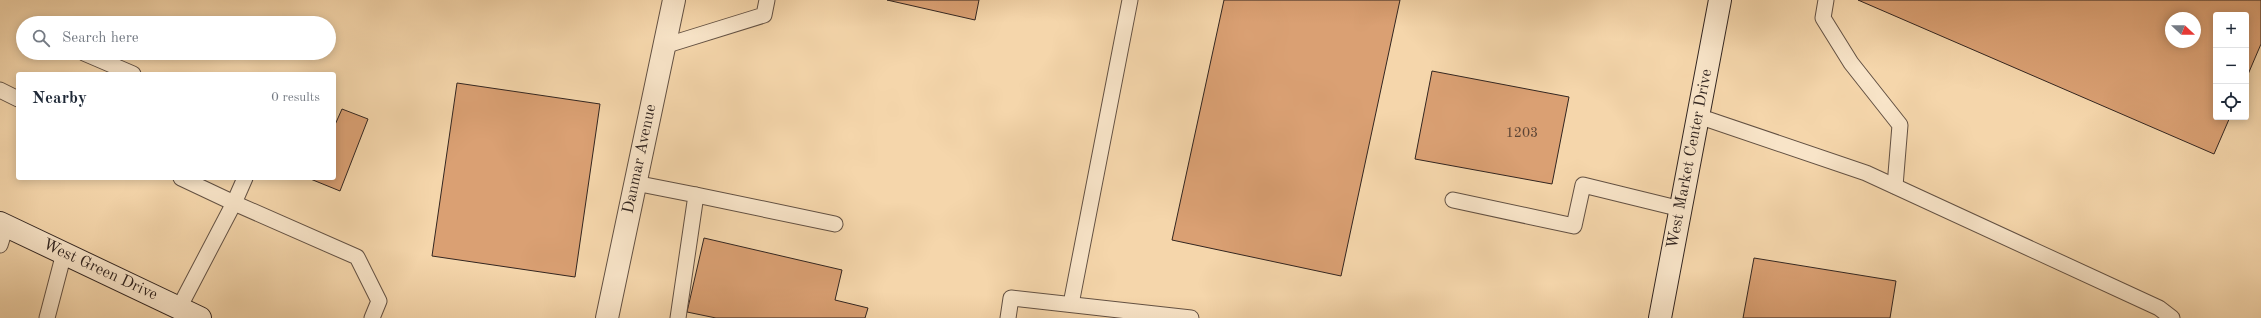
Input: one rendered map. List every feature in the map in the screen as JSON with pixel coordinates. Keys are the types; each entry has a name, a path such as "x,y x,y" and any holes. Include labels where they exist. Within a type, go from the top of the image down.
{"main road":[{"name":"Danmar Avenue","path":"607,318 674,0"},
{"name":"West Market Center Drive","path":"1660,318 1720,0"},
{"name":"West Green Drive","path":"2,231 64,253 200,318"}],"lane":[{"path":"664,46 764,15 767,0"},
{"path":"1071,304 1130,0"},
{"path":"1826,0 1823,18 1851,63 1900,125 1895,186"},
{"path":"100,60 128,72"},
{"path":"0,90 16,98"},
{"path":"1698,116 1866,173 2158,313 2172,318"},
{"path":"185,180 357,257 379,301 372,318"},
{"path":"179,308 234,203 244,180"},
{"path":"635,183 835,224"},
{"path":"1453,200 1574,226 1583,185 1681,209"},
{"path":"678,318 696,195"},
{"path":"47,318 64,253"},
{"path":"1008,318 1011,298 1191,318"}],"building":[{"path":"887,0 979,0 975,20"},
{"path":"1224,0 1400,0 1341,276 1172,240"},
{"path":"1858,0 2261,0 2261,44 2249,72 2249,12 2213,12 2213,120 2229,120 2214,154"},
{"path":"1432,71 1569,97 1552,184 1415,159"},
{"path":"457,83 600,104 575,277 432,256"},
{"path":"342,109 368,119 340,191 313,180 336,180 336,122"},
{"path":"704,238 842,270 835,300 868,308 865,318 716,318 687,312"},
{"path":"1754,258 1896,281 1890,318 1743,318"}]}
